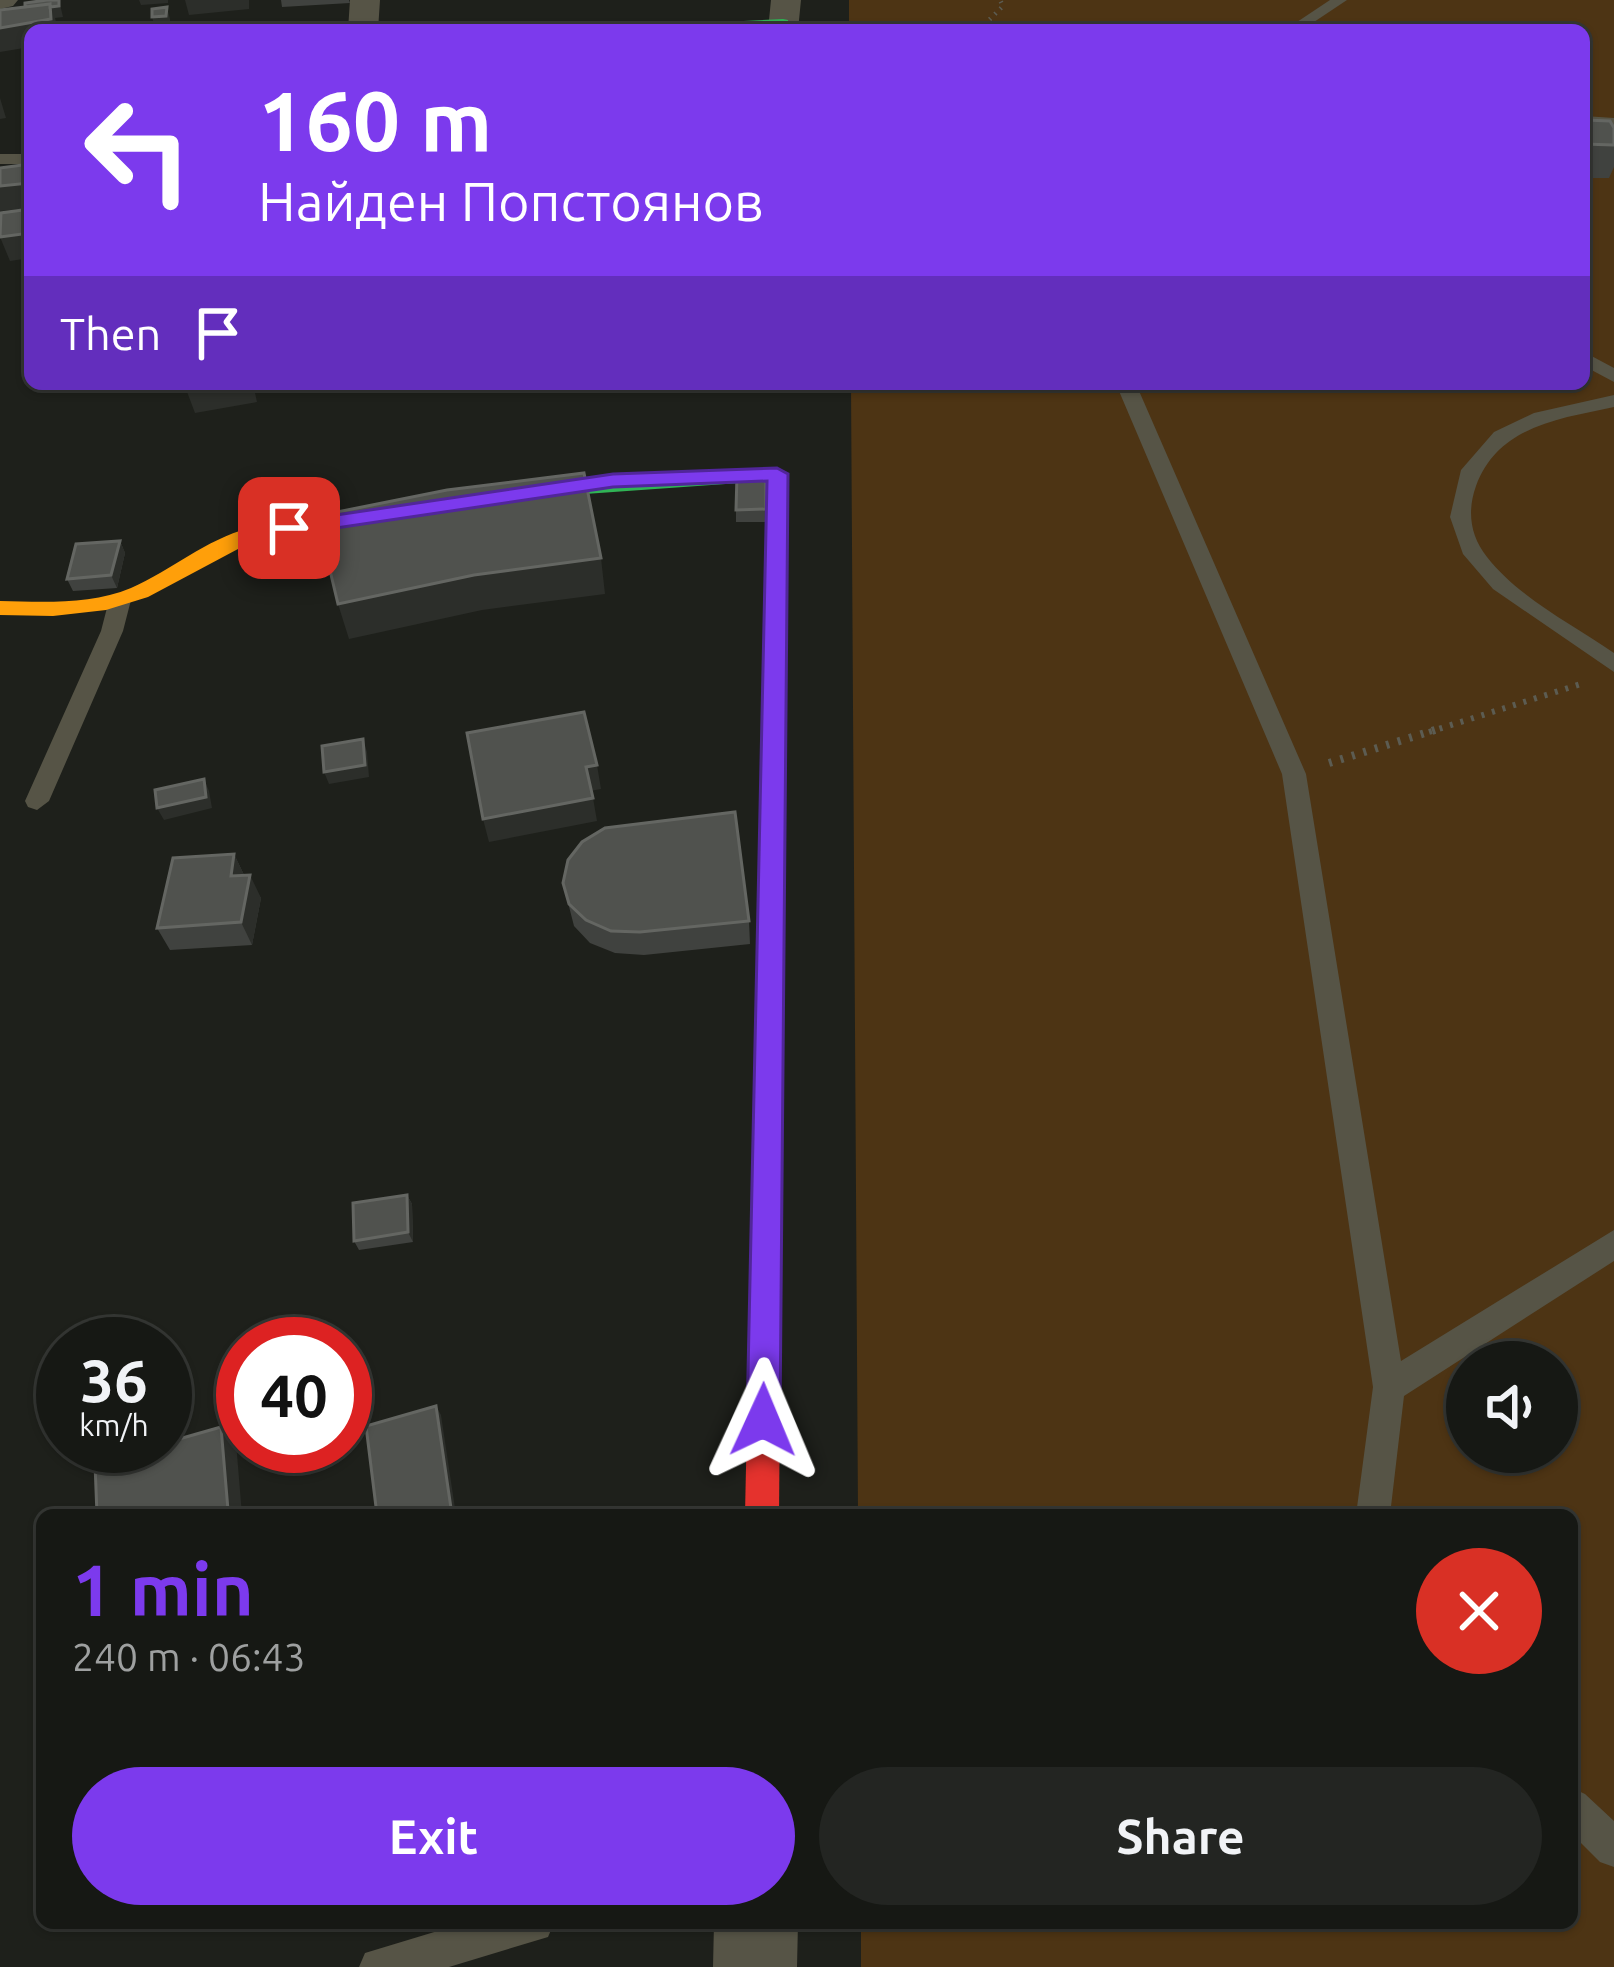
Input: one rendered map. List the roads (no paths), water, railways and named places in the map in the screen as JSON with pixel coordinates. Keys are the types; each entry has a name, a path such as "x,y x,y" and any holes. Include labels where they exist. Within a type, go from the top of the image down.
{"street":[{"path":"712,24 784,18"},
{"path":"0,608 50,610 121,600 204,552 247,536 593,482 777,474 762,1509"}],"lane":[{"path":"1302,24 1340,0"},
{"path":"1129,390 1294,774 1389,1387 1373,1509"},
{"path":"1614,401 1525,422 1490,441 1470,465 1459,511 1466,541 1488,572 1614,664"},
{"path":"37,801 112,631 121,600"},
{"path":"1389,1387 1614,1244"},
{"path":"1578,1813 1614,1847"},
{"path":"379,1967 513,1929"}]}
